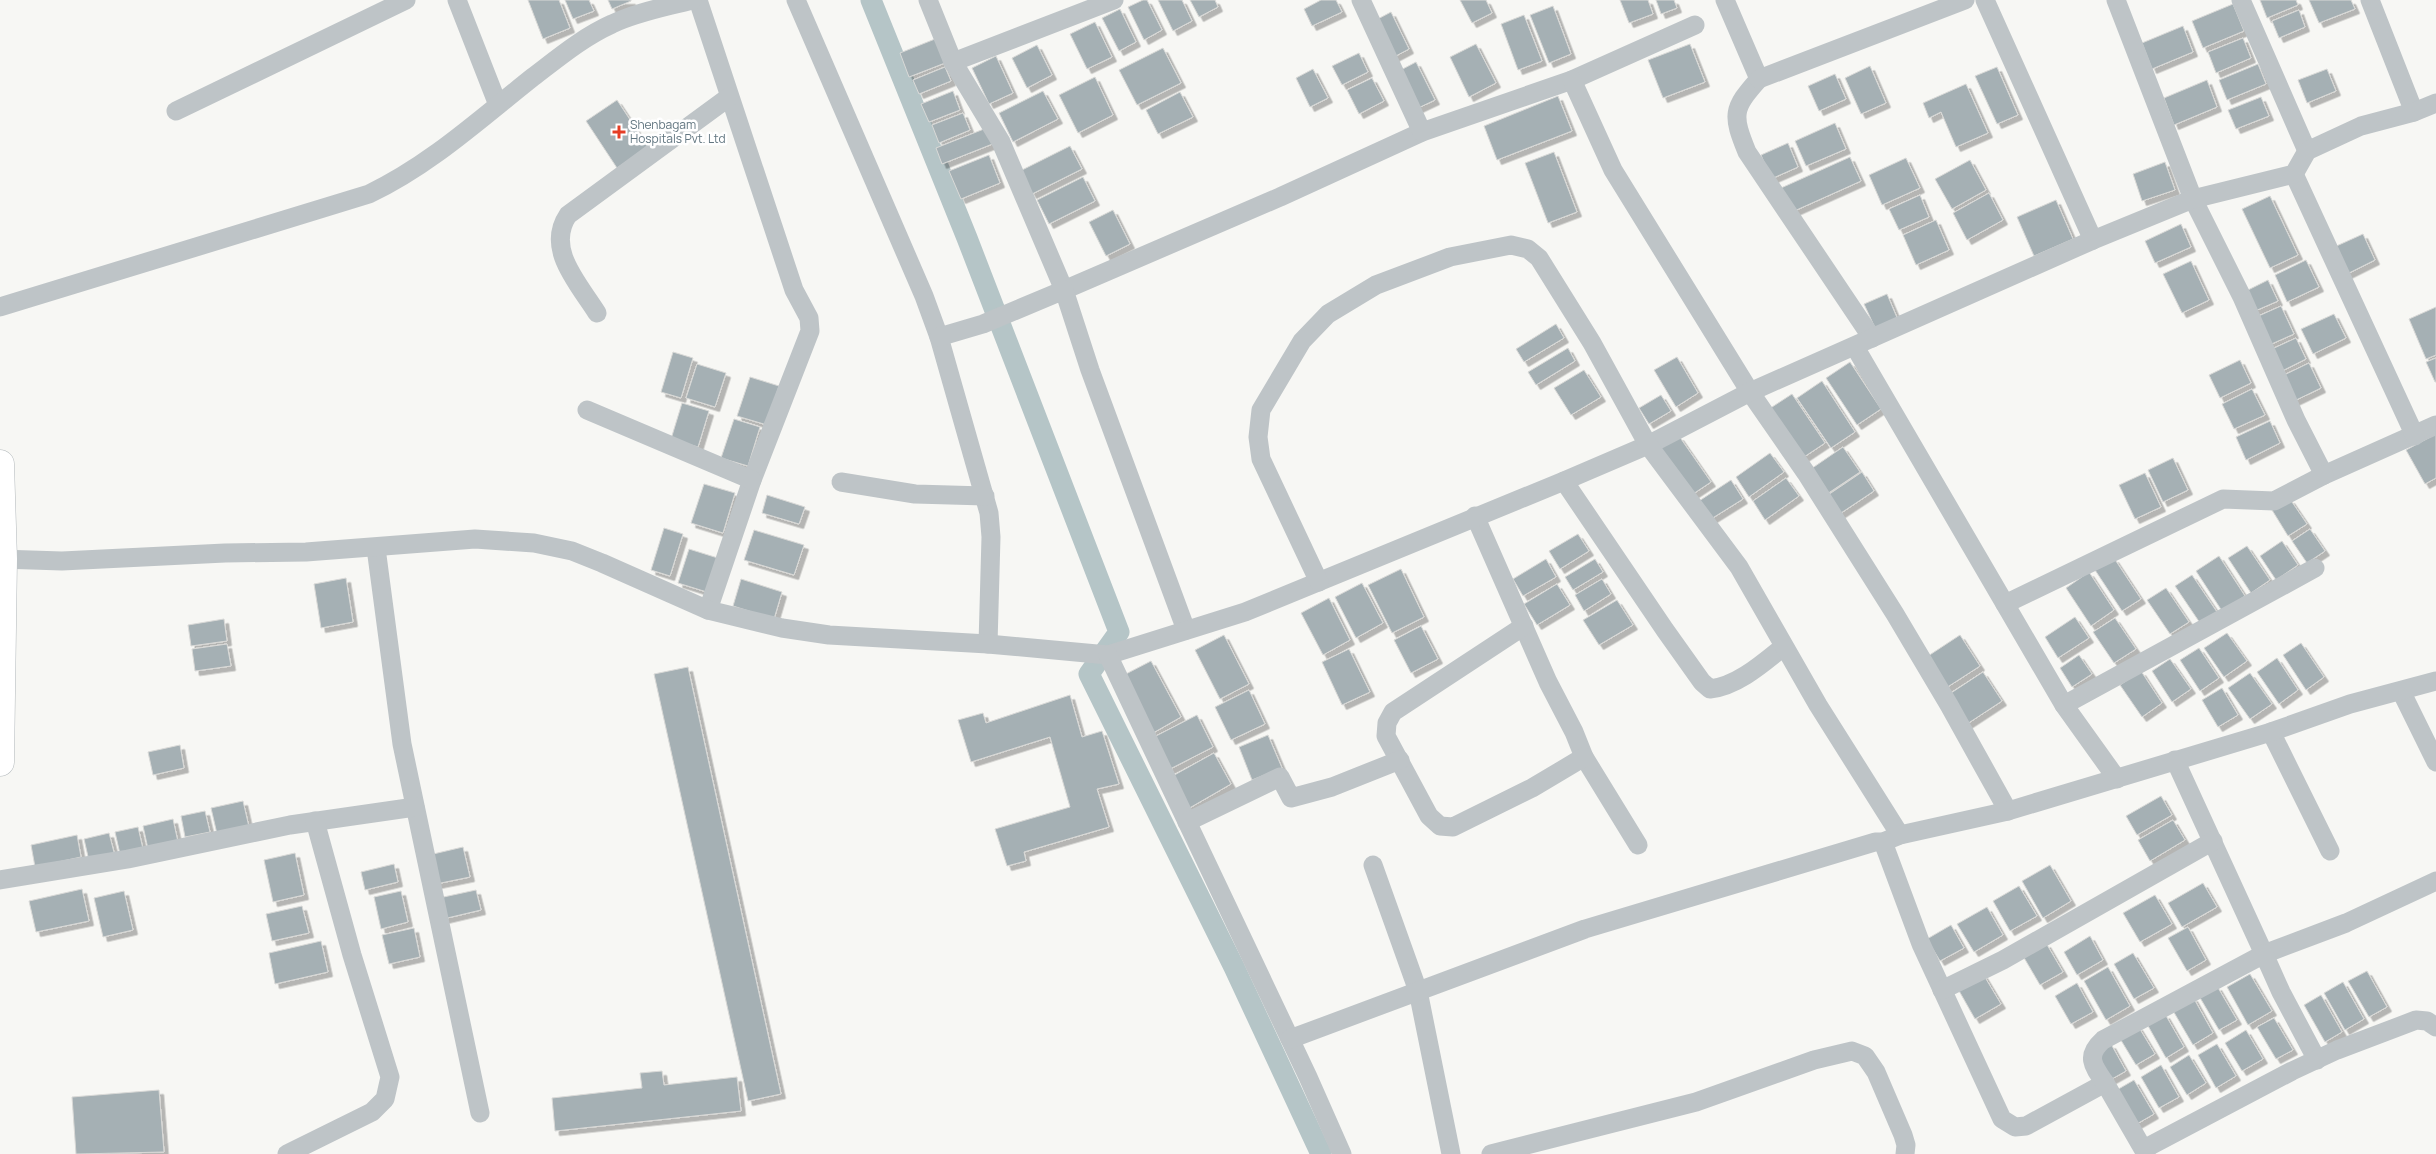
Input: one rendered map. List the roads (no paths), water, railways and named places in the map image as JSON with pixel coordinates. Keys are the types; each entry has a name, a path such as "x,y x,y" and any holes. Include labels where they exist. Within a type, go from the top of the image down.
{"main road":[{"path":"0,464 2,559 0,762"}],"street":[{"path":"176,111 406,0"},
{"path":"456,0 498,105"},
{"path":"0,307 369,194 399,180 427,162 559,57 612,24 692,0"},
{"path":"698,0 794,290 809,318 810,324 810,330 752,480 708,610"},
{"path":"796,0 902,243 939,338 990,513 988,644"},
{"path":"928,0 953,62 1001,142 1064,290 1090,370 1186,630"},
{"path":"953,62 1114,0"},
{"path":"1361,0 1422,132"},
{"path":"1725,0 1759,79"},
{"path":"1965,0 1759,79 1741,100 1737,113 1737,128 1747,152 1864,343 2005,604 2064,705 2117,778"},
{"path":"1985,0 2093,240"},
{"path":"2116,0 2193,200 2242,297 2296,420 2324,475"},
{"path":"2241,0 2307,151"},
{"path":"2370,0 2414,112"},
{"path":"939,338 983,324 1064,290 1280,197 1422,132 1572,80 1695,25"},
{"path":"1572,80 1614,170 1750,392 1806,473 1895,614 1949,705 2008,811"},
{"path":"597,313 564,260 559,243 561,226 568,215 729,97"},
{"path":"2,559 62,561 376,548 475,539 534,543 572,551 602,562 708,610 782,628 829,635 988,644 1103,655 1245,612 1564,481 1648,445 1750,392 2093,240 2193,200 2294,174 2307,151 2361,126 2414,112 2436,103"},
{"path":"2294,174 2415,436"},
{"path":"1320,582 1261,459 1258,437 1261,410 1302,341 1328,314 1376,285 1450,258 1511,245 1528,250 1539,258 1592,344 1648,445 1739,567 1891,839 1921,944 2002,1119 2009,1125 2026,1126 2105,1083"},
{"path":"586,410 752,480"},
{"path":"2005,604 2223,499 2274,501 2324,475 2436,425"},
{"path":"1564,481 1665,630 1702,682 1710,689 1724,687 1762,664 1783,647"},
{"path":"841,482 915,494 985,496"},
{"path":"1475,516 1548,682 1574,732 1584,757 1638,845"},
{"path":"376,548 402,744 480,1113"},
{"path":"2064,705 2315,568"},
{"path":"1524,626 1393,712 1386,723 1386,736 1430,816 1440,826 1454,827 1532,788 1584,757"},
{"path":"1103,655 1187,822 1290,1039 1342,1154"},
{"path":"1290,1039 1586,928 1875,842 2008,811 2271,732 2350,704 2436,681"},
{"path":"2401,691 2436,762"},
{"path":"2271,732 2330,851"},
{"path":"1187,822 1280,777 1291,798 1332,787 1400,760"},
{"path":"2175,760 2281,992 2317,1060"},
{"path":"0,880 128,859 290,825 415,808"},
{"path":"287,1154 372,1112 386,1099 390,1077 352,955 316,821"},
{"path":"1942,990 2003,960 2213,841"},
{"path":"1373,865 1418,991 1451,1154"},
{"path":"2436,881 2346,924 2264,954 2103,1040 2094,1048 2092,1057 2094,1068 2105,1083 2145,1152 2317,1060 2416,1020 2427,1021 2436,1027"},
{"path":"1491,1154 1696,1102 1814,1060 1852,1051 1865,1056 1876,1072 1903,1135 1906,1145 1905,1154"}],"waterway":[{"path":"871,0 967,238 1119,632 1089,674 1234,967 1321,1154"}],"place":[{"name":"Shenbagam Hospitals Pvt. Ltd","path":"619,132"}]}
